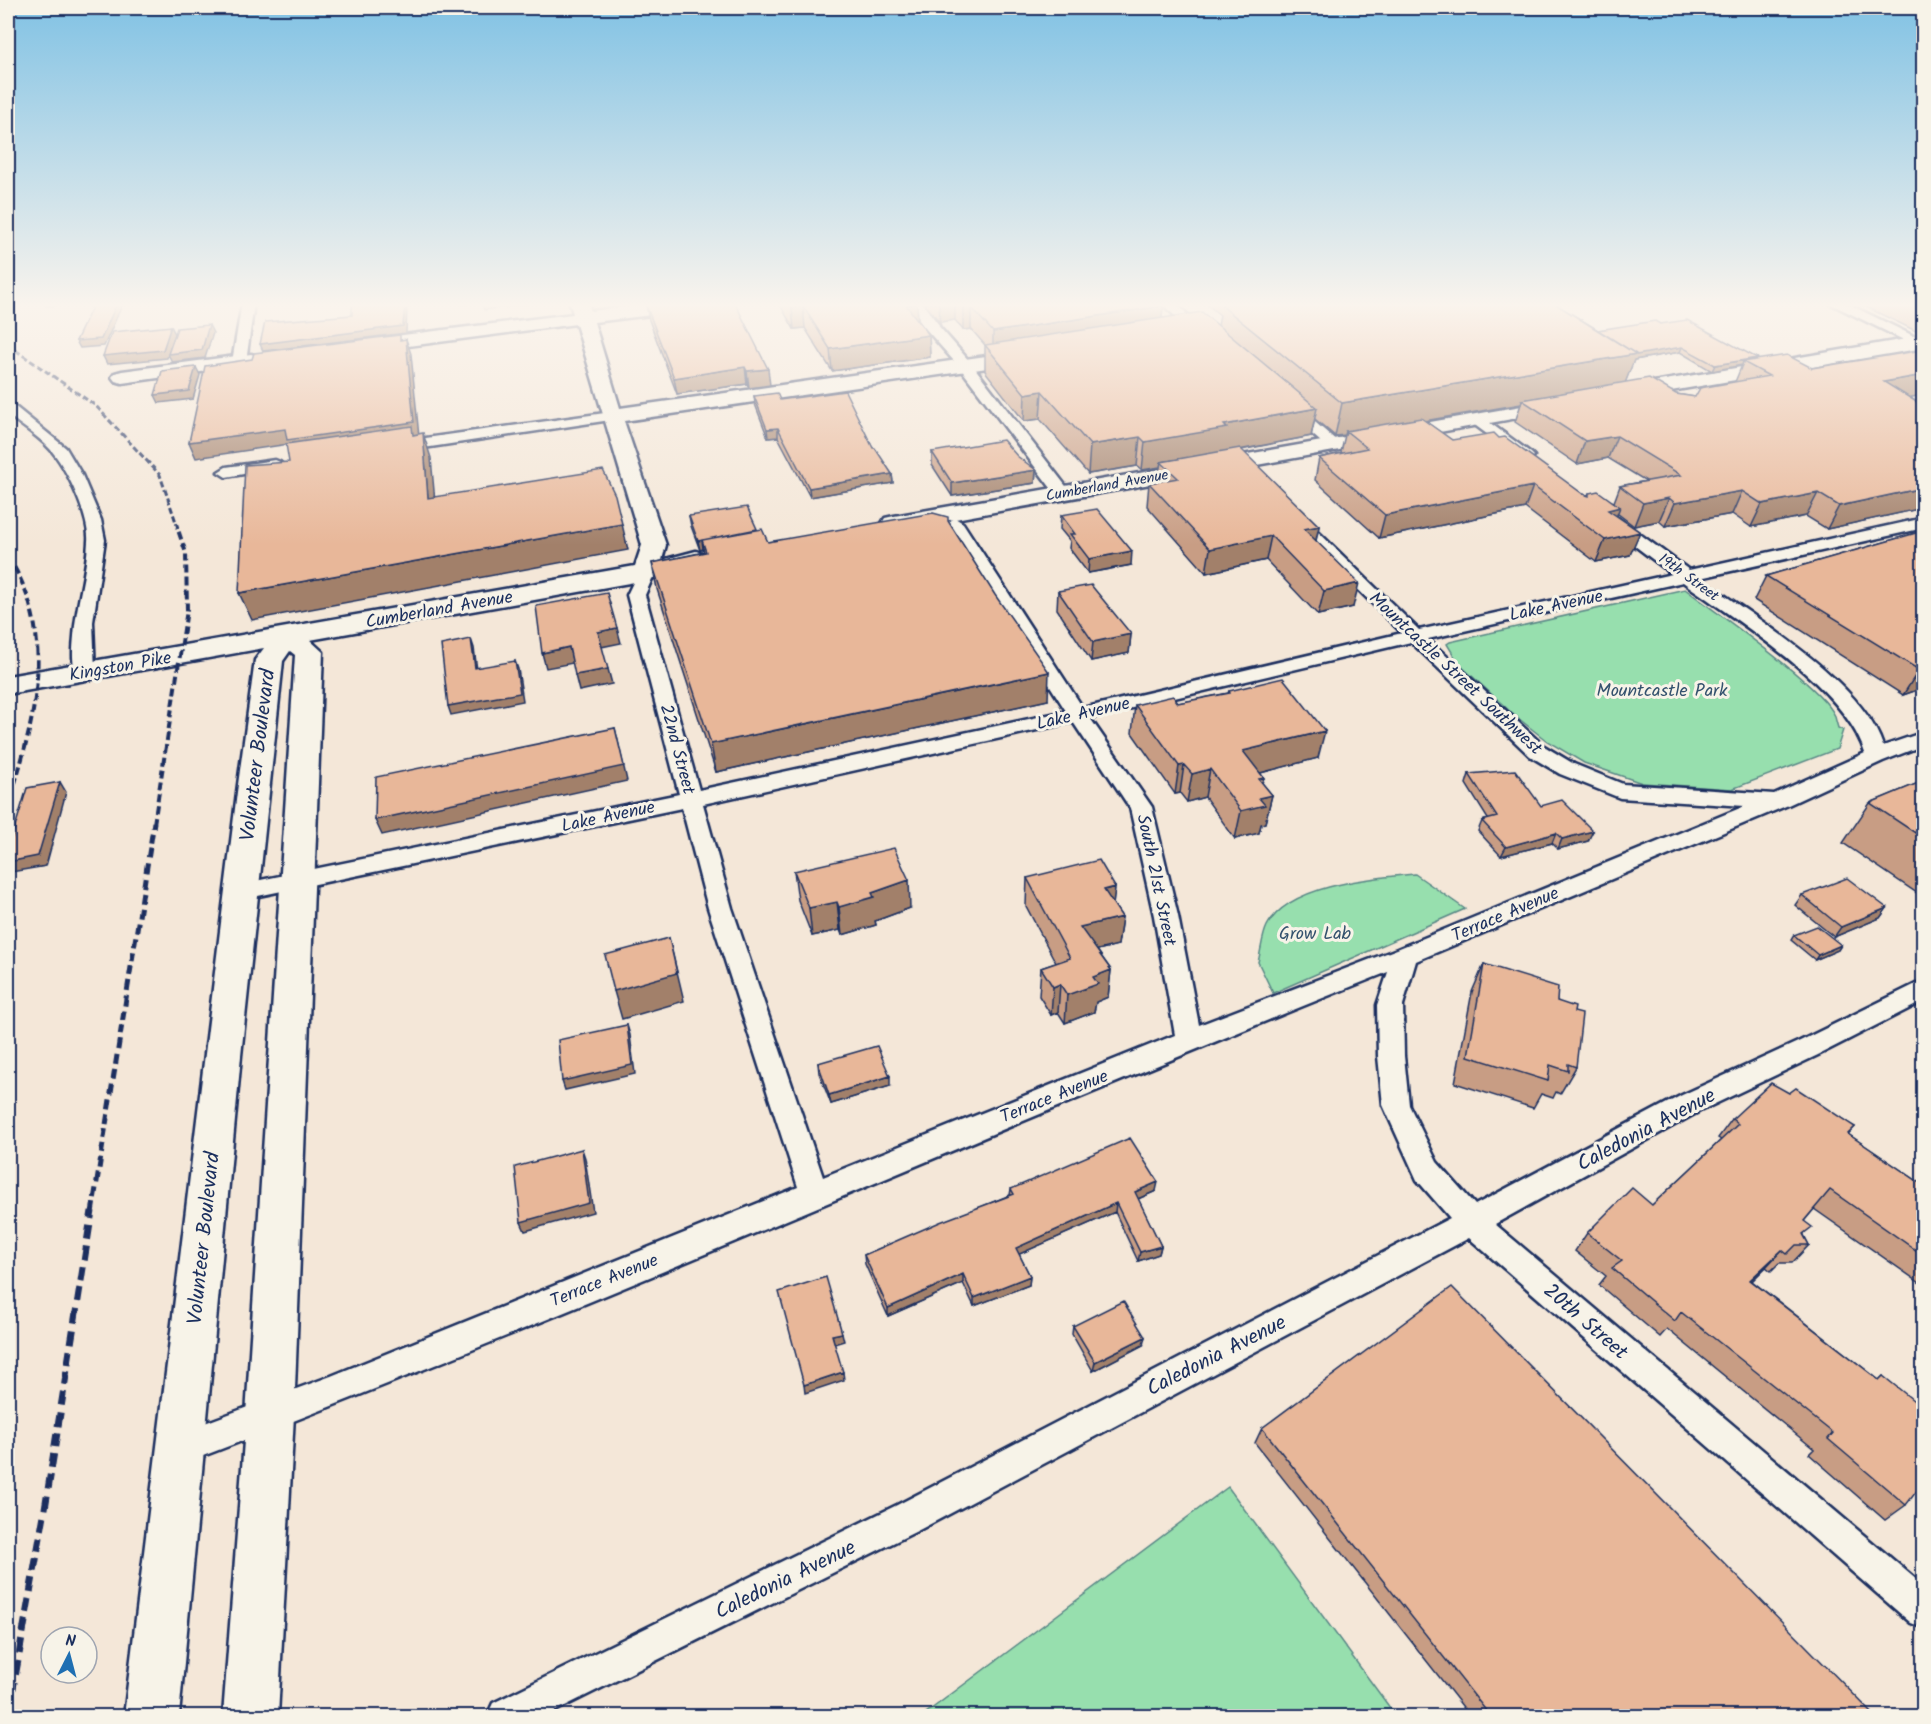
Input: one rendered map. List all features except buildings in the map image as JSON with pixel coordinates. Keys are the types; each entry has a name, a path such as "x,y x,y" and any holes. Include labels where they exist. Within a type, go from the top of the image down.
{"street":[{"name":"22nd Street","path":"602,383 654,545 636,595 720,908 814,1194"},
{"path":"386,448 842,383"},
{"path":"979,383 1067,498"},
{"name":"Cumberland Avenue","path":"1338,449 1250,475 1067,498 955,523 876,531 1704,383"},
{"path":"1276,396 1338,449"},
{"path":"8,408 57,446 84,495 98,537 84,605 82,655 85,672"},
{"path":"1482,424 1544,470"},
{"path":"226,472 295,462"},
{"name":"Mountcastle Street Southwest","path":"1286,510 1415,636 1538,751 1567,769 1620,790 1778,801"},
{"name":"19th Street","path":"1601,512 1830,685 1869,734 1876,756"},
{"name":"South 21st Street","path":"955,523 1078,715 1142,807 1166,916 1189,1040"},
{"name":"Lake Avenue","path":"239,892 692,799 1078,715 1415,636 1923,523"},
{"name":"Cumberland Avenue","path":"232,646 646,572 699,569 721,560"},
{"path":"250,1716 270,1415 309,652 288,636"},
{"name":"Volunteer Boulevard","path":"151,1716 182,1448 239,892 269,660 288,636"},
{"name":"Kingston Pike","path":"8,685 232,646"},
{"name":"Terrace Avenue","path":"182,1448 270,1415 1189,1040 1406,956 1923,738"},
{"name":"20th Street","path":"1406,956 1390,1005 1391,1056 1396,1105 1426,1171 1471,1222 1923,1610"},
{"name":"Caledonia Avenue","path":"506,1716 909,1517 1471,1222 1691,1103 1809,1048 1923,989"}],"green space":[{"name":"Mountcastle Park","path":"1685,589 1742,631 1811,687 1835,716 1838,728 1843,730 1837,749 1732,789 1642,783 1584,763 1547,741 1514,715 1459,664 1447,644 1450,642"},
{"name":"Grow Lab","path":"1415,874 1465,909 1273,993 1258,962 1265,930 1278,912 1312,892 1333,886"},
{"path":"1228,1487 1396,1716 922,1716"}],"railway":[{"path":"63,383 96,406 160,475 178,528"},
{"path":"154,824 187,610 186,553 177,527"},
{"path":"8,557 24,587 33,617 37,648 37,680 33,712 8,805"},
{"path":"92,1213 154,822"},
{"path":"8,1716 44,1515 92,1211"}]}
